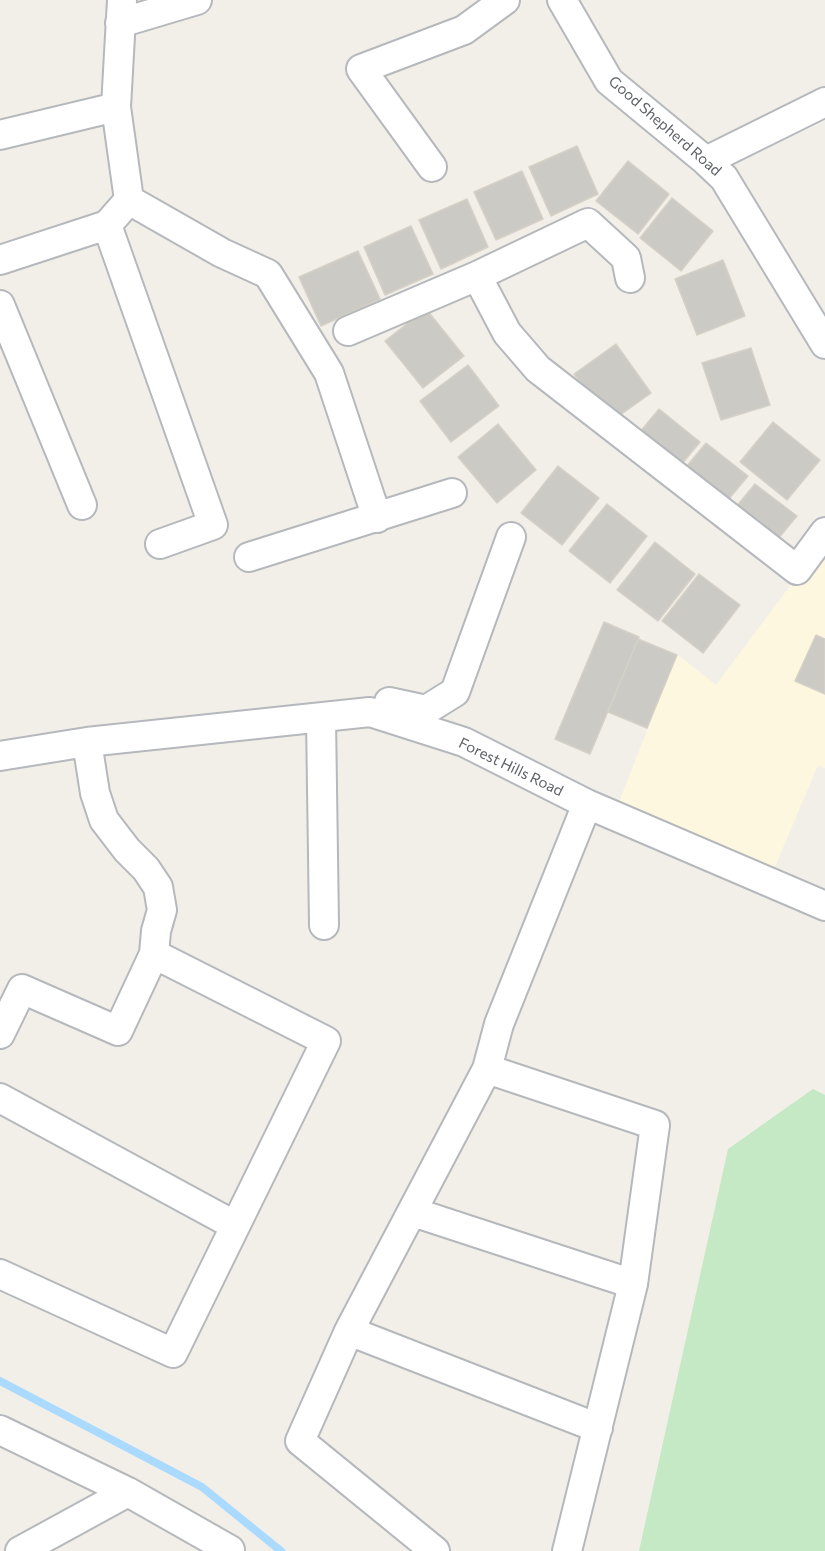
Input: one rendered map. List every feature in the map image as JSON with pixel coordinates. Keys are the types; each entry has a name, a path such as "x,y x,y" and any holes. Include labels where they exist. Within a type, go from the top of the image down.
{"street":[{"path":"0,260 107,225 129,200 116,107 121,11 197,0"},
{"path":"432,167 361,69 464,30 505,0"},
{"name":"Good Shepherd Road","path":"562,0 609,81 724,178 825,344"},
{"path":"706,161 825,102"},
{"path":"0,135 116,107"},
{"path":"129,200 222,253 268,274 329,373 377,518"},
{"path":"348,331 477,276 588,223 626,258 630,278"},
{"path":"107,225 213,525 160,544"},
{"path":"477,276 507,333 538,369 797,570 825,532"},
{"path":"0,305 82,505"},
{"path":"249,557 452,493"},
{"path":"370,712 375,699 426,710 455,692 511,537"},
{"name":"Forest Hills Road","path":"0,756 87,742 370,712 464,742 587,804 825,906"},
{"path":"321,718 324,925"},
{"path":"0,1034 22,989 118,1030 154,954 156,931 162,910 158,887 146,869 127,850 104,820 95,793 87,742"},
{"path":"435,1551 300,1441 349,1331 487,1069 499,1024 587,804"},
{"path":"0,1274 173,1353 326,1041 154,954"},
{"path":"487,1069 655,1125 633,1284 567,1551"},
{"path":"0,1098 234,1225"},
{"path":"412,1212 633,1284"},
{"path":"349,1331 598,1428"},
{"path":"0,1430 128,1492 230,1550 228,1551"},
{"path":"20,1551 128,1492"},
{"path":"0,1547 7,1551"}],"shaded area":[{"path":"825,539 825,768 818,765 774,869 619,802 677,654 716,685"}],"green space":[{"path":"813,1089 825,1095 825,1551 639,1551 728,1149"}],"building":[{"path":"577,146 598,194 551,216 529,167"},
{"path":"628,161 669,194 638,234 596,201"},
{"path":"522,171 543,219 496,240 474,192"},
{"path":"672,198 713,231 681,271 640,238"},
{"path":"467,199 488,247 441,269 419,220"},
{"path":"411,226 433,274 385,295 364,247"},
{"path":"358,251 380,299 321,326 299,277"},
{"path":"723,260 745,316 697,335 675,279"},
{"path":"426,309 464,356 423,388 385,341"},
{"path":"616,344 651,393 609,423 574,374"},
{"path":"751,348 770,405 721,420 702,363"},
{"path":"468,365 499,406 451,442 420,401"},
{"path":"659,409 700,442 681,465 639,433"},
{"path":"773,422 820,460 787,500 740,462"},
{"path":"498,424 536,470 497,503 458,457"},
{"path":"706,443 748,476 728,500 686,467"},
{"path":"558,466 599,498 562,545 521,513"},
{"path":"755,484 797,516 777,540 735,508"},
{"path":"607,504 647,536 610,583 569,551"},
{"path":"655,542 695,574 658,621 617,590"},
{"path":"699,574 740,605 703,653 662,621"},
{"path":"604,622 639,637 590,754 555,739"},
{"path":"816,635 825,639 825,694 795,681"},
{"path":"638,639 677,655 647,728 608,712"}],"waterway":[{"path":"0,1381 202,1487 281,1551"}]}
